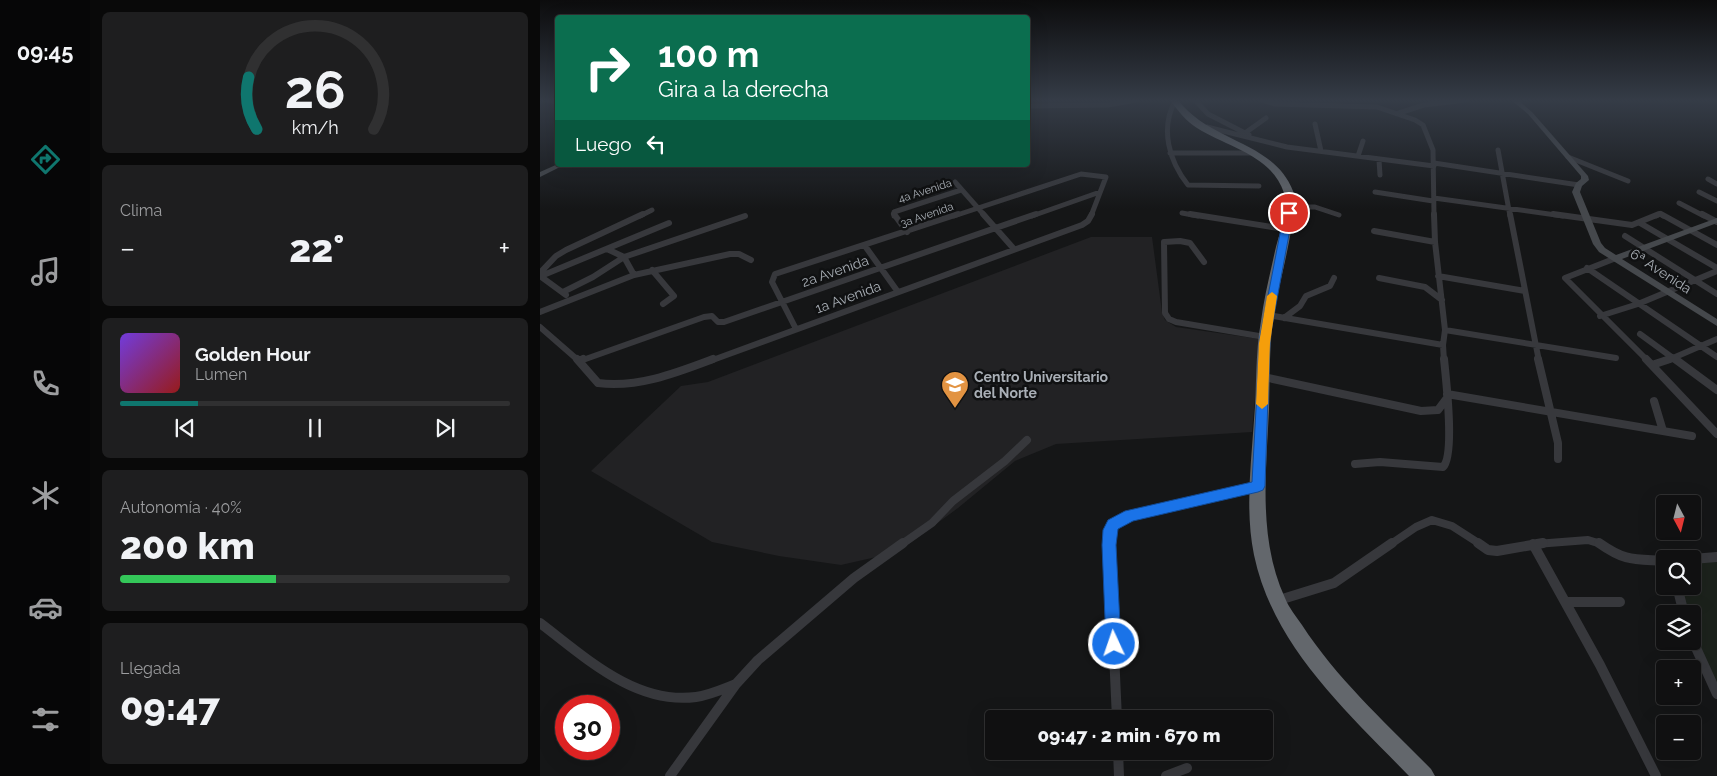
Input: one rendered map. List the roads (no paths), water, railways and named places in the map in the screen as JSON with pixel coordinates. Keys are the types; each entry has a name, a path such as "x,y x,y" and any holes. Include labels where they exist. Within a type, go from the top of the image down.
{"highway":[{"path":"1225,136 1256,146 1282,178 1289,194 1290,207 1265,337 1258,486 1258,526 1264,567 1276,601 1302,645 1322,669 1424,776"}],"street":[{"path":"1167,136 1170,153 1188,185 1259,186"},
{"path":"1248,136 1256,146"},
{"path":"1318,136 1321,151"},
{"path":"1355,464 1380,462 1446,466 1449,447 1443,345 1444,330 1435,242 1433,150 1429,136"},
{"path":"1550,136 1568,157 1628,181"},
{"path":"1358,156 1363,141"},
{"path":"1170,153 1256,146 1287,147 1380,160 1502,172 1579,185"},
{"path":"1498,150 1535,345 1558,443 1558,459"},
{"name":"6ª Avenida","path":"1568,157 1585,180 1579,185 1576,192 1598,247 1717,323"},
{"path":"1380,160 1380,175"},
{"path":"540,173 556,167"},
{"name":"3a Avenida","path":"782,303 772,282 775,274 1085,173 1106,177 1100,192"},
{"path":"1708,180 1717,184"},
{"path":"955,182 1014,249"},
{"name":"4a Avenida","path":"907,232 894,215 894,212 961,190"},
{"name":"1a Avenida","path":"579,361 598,383 614,385 668,376 1088,221 1100,192"},
{"name":"2a Avenida","path":"579,361 704,317 712,316 721,323 1100,192"},
{"path":"1374,192 1632,225 1660,214 1717,245"},
{"path":"1698,192 1717,202"},
{"path":"1679,203 1716,221"},
{"path":"1290,207 1302,205 1327,210 1339,215"},
{"path":"540,275 556,256 566,250 652,210"},
{"path":"1182,213 1285,229"},
{"path":"563,292 593,277 624,257 745,216"},
{"path":"1716,221 1665,238 1565,278 1600,316 1652,365 1716,430"},
{"path":"540,275 669,223"},
{"path":"1640,223 1717,270"},
{"path":"1374,231 1435,242"},
{"path":"1625,236 1717,294"},
{"path":"1204,262 1190,242 1164,242 1165,313 1167,317 1176,322 1265,337"},
{"path":"865,246 898,292"},
{"path":"607,249 624,257 634,275"},
{"path":"540,312 634,275 652,270 730,254 739,254 751,260"},
{"path":"1587,268 1717,357"},
{"path":"652,270 674,296 663,304"},
{"path":"1600,316 1638,304 1717,270"},
{"path":"540,275 572,299"},
{"path":"1438,276 1525,291"},
{"path":"1284,318 1300,306 1306,296 1330,286 1334,278"},
{"path":"1379,278 1426,287 1442,300"},
{"path":"782,303 796,329"},
{"path":"1268,315 1443,345"},
{"path":"540,327 579,361"},
{"path":"1444,330 1616,358"},
{"path":"1640,334 1717,390"},
{"path":"1652,365 1672,359 1717,339"},
{"path":"1264,377 1421,411 1438,410 1447,396"},
{"path":"1447,396 1550,411 1692,436"},
{"path":"1654,402 1663,431"},
{"path":"670,776 736,684 758,660 854,578 932,523 953,501 1005,461 1027,440"},
{"path":"1117,710 1109,545 1110,530 1113,525 1130,515 1258,486"},
{"path":"1276,601 1334,584 1427,521 1440,522 1452,526 1488,550 1497,551 1533,544 1588,540 1599,543 1617,556 1626,559 1656,561"},
{"path":"1533,544 1600,665 1656,776"},
{"path":"1701,558 1717,557"},
{"path":"1566,602 1620,602"},
{"path":"540,623 624,683 646,692 670,698 692,698 713,693 736,684"},
{"path":"1697,650 1717,694"},
{"path":"1118,760 1119,776"},
{"path":"1166,776 1188,768"}],"place":[{"name":"Centro Universitario del Norte","path":"955,409"}]}
